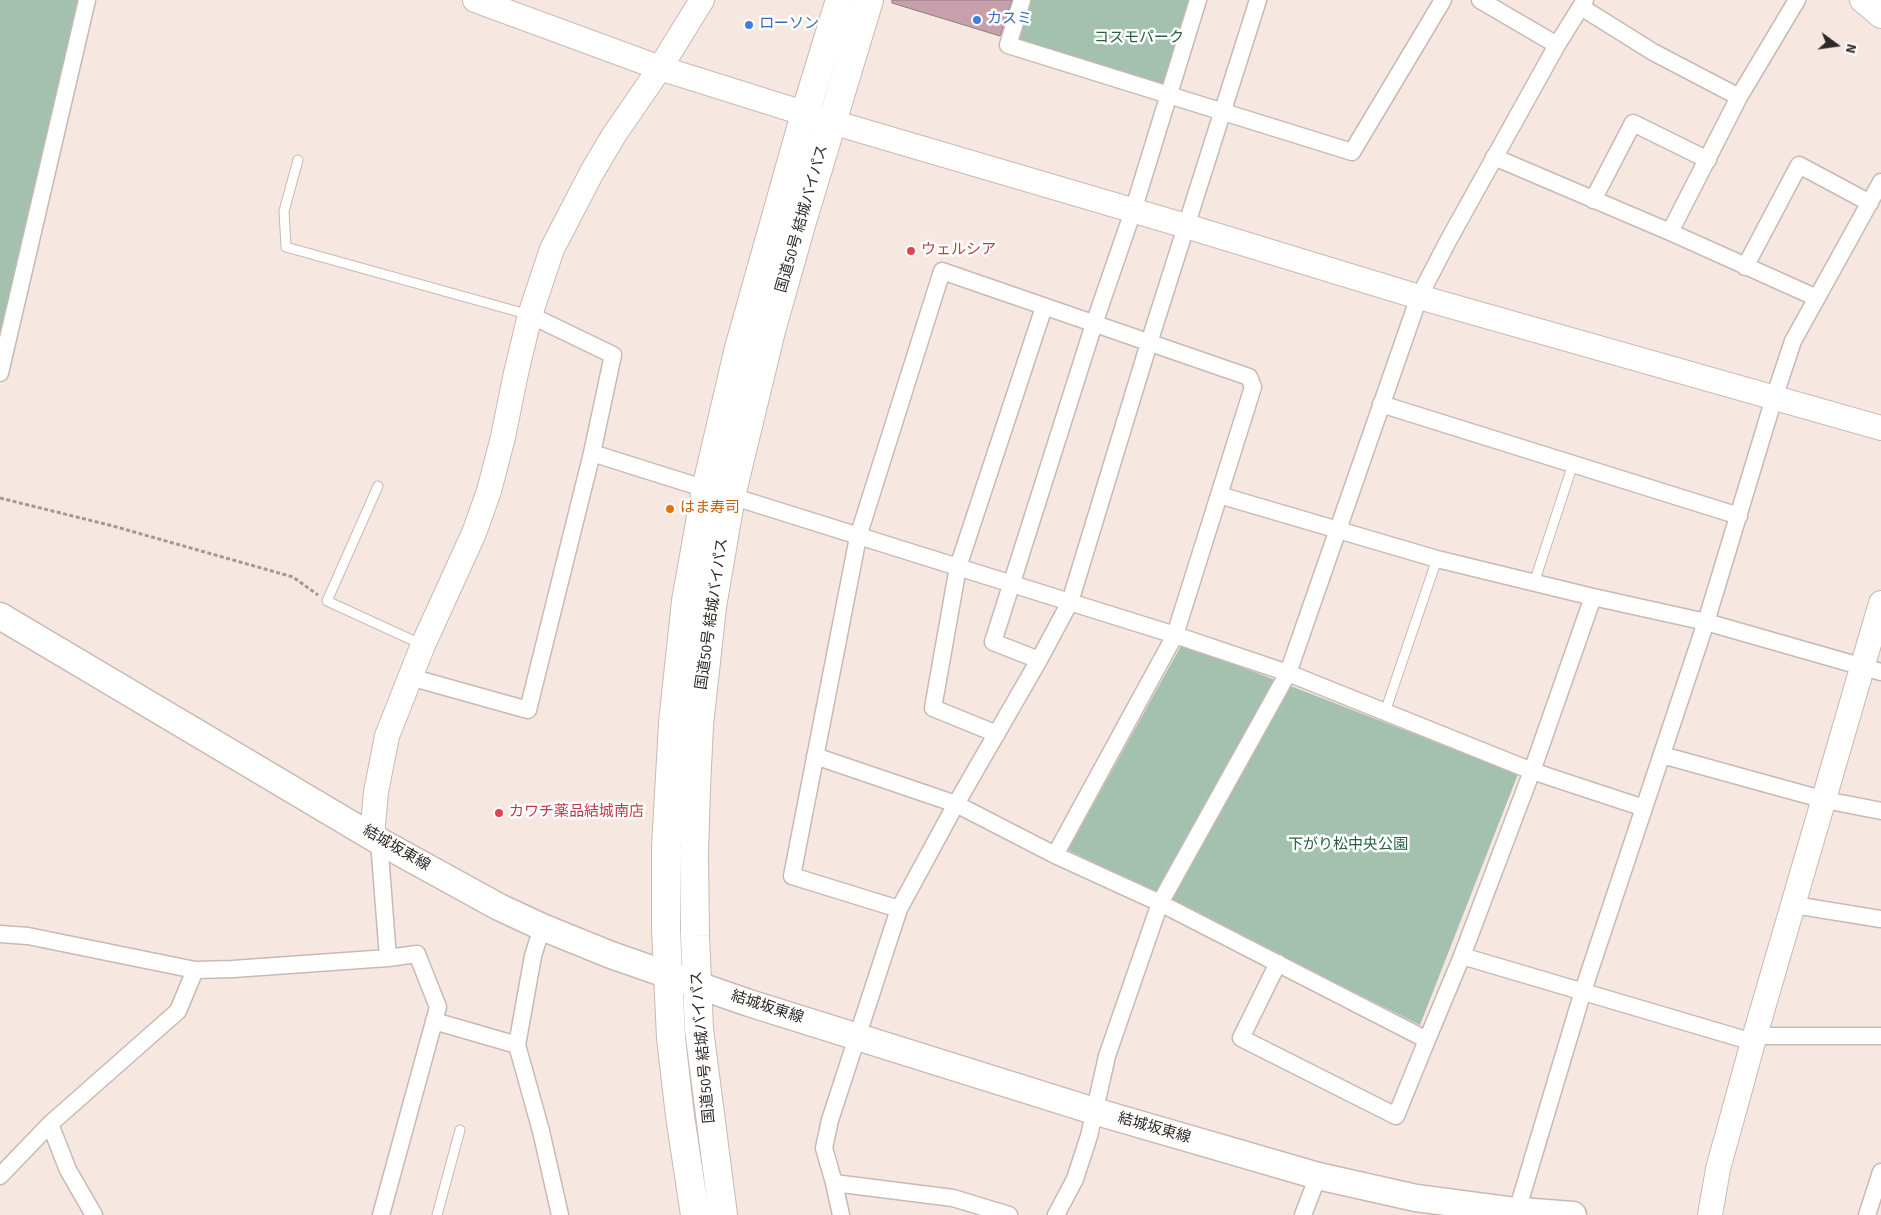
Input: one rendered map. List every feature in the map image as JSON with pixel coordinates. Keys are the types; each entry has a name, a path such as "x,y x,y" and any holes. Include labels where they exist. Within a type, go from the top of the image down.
{"highway":[{"name":"国道50号 結城バイパス","path":"723,1215 699,1029 696,985 694,853 699,724 712,607 718,492 739,348 805,114 840,0"},
{"name":"国道50号 結城バイパス","path":"694,1215 678,1106 671,1038 666,929 666,847 673,723 686,601 718,492 771,331 869,0"}],"main road":[{"name":"結城坂東線","path":"0,616 376,839 499,906 542,927 667,976 1094,1112 1318,1176 1416,1198 1510,1212 1573,1215"}],"street":[{"path":"0,373 87,0"},
{"path":"475,0 660,68 805,114 1419,297 1881,428"},
{"path":"388,958 376,839 376,792 386,736 423,646 474,533 489,490 503,437 530,315 552,249 592,172 614,135 660,68 702,0"},
{"path":"1022,0 1008,45 1352,152 1443,0"},
{"path":"1039,660 993,642 1013,584 1094,324 1133,211 1198,0"},
{"path":"842,1215 824,1148 830,1120 899,909 1070,602 1149,343 1258,0"},
{"path":"1480,0 1556,45"},
{"path":"1670,232 1739,97 1797,0"},
{"path":"1862,0 1881,16"},
{"path":"1056,1215 1075,1179 1089,1136 1107,1056 1160,903 1288,673 1419,297 1556,45 1583,3 1653,52 1739,97"},
{"path":"1593,200 1633,123 1708,160"},
{"path":"1494,157 1670,232 1817,298"},
{"path":"1745,267 1799,166 1870,203"},
{"path":"1510,1212 1706,622 1793,341 1881,182"},
{"path":"899,909 792,876 858,537 942,271 1248,377 1253,387 1175,635 1055,854"},
{"path":"997,734 932,708 958,567 1044,306"},
{"path":"410,677 528,710 592,453 613,355 530,315"},
{"path":"1381,404 1739,516"},
{"path":"592,453 1175,635 1288,673 1532,771 1644,808"},
{"path":"1219,495 1436,558 1593,597 1706,622 1872,669"},
{"path":"1278,964 1241,1038 1396,1116 1462,956 1532,771 1593,597"},
{"path":"1710,1215 1718,1169 1754,1039 1825,800 1872,669 1881,603"},
{"path":"1662,755 1825,800 1881,811"},
{"path":"815,756 956,804 1055,854 1160,903 1428,1040"},
{"path":"1794,905 1881,919"},
{"path":"542,927 533,956 517,1045 541,1131 560,1215"},
{"path":"0,934 28,936 195,970 388,958 417,954 438,1007 381,1215"},
{"path":"1462,956 1754,1039 1881,1036"},
{"path":"0,1176 50,1124 178,1011 195,970"},
{"path":"434,1022 517,1045"},
{"path":"50,1124 68,1170 94,1215"},
{"path":"1867,1215 1881,1172"},
{"path":"1303,1215 1318,1176"},
{"path":"834,1183 953,1198 1009,1215"}],"lane":[{"path":"298,160 284,211 286,247 530,315"},
{"path":"1534,583 1573,464"},
{"path":"378,486 327,601 423,646"},
{"path":"1385,712 1436,558"},
{"path":"436,1215 460,1130"}],"path":[{"path":"0,498 113,526 293,577 327,601"}],"green space":[{"path":"0,0 81,0 0,356"},
{"name":"コスモパーク","path":"1026,0 1193,0 1165,88 1012,43"},
{"name":"下がり松中央公園","path":"1182,644 1518,774 1420,1025 1068,850"}],"building":[{"name":"カスミ","path":"892,0 1012,0 1000,36 892,3"}],"place":[{"name":"カスミ","path":"977,20"},
{"name":"ローソン","path":"749,25"},
{"name":"ウェルシア","path":"911,251"},
{"name":"はま寿司","path":"670,509"},
{"name":"カワチ薬品結城南店","path":"499,813"}]}
